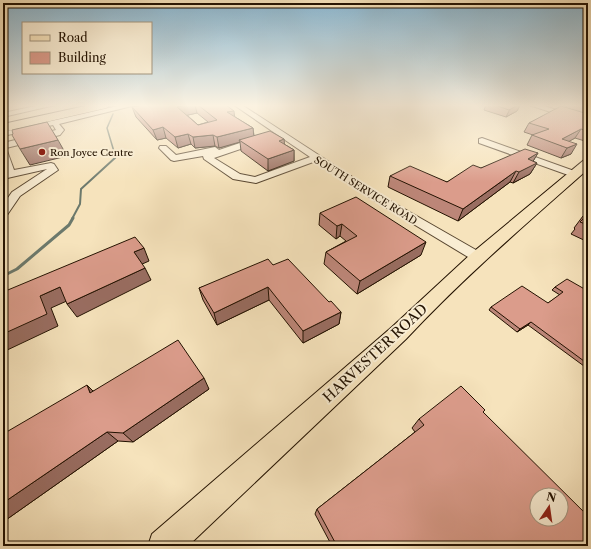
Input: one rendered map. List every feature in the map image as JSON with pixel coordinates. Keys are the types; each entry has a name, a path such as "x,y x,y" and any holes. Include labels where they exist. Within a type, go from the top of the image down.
{"main road":[{"name":"HARVESTER ROAD","path":"164,546 377,352 399,334 425,306 448,287 478,257 581,168"}],"street":[{"path":"3,134 19,131"},
{"path":"3,146 57,133 59,131"},
{"name":"SOUTH SERVICE ROAD","path":"275,131 316,158 478,257"},
{"path":"163,148 174,158 201,154 258,134 278,133"},
{"path":"278,133 238,150 207,157 237,176 256,180 316,158"},
{"path":"501,138 513,143 515,150"},
{"path":"482,141 581,168"},
{"path":"3,150 7,175 41,166 51,166 53,170 16,194 4,206"},
{"path":"515,150 534,154"},
{"path":"296,157 305,163"}],"building":[{"path":"12,131 52,131 58,140 20,149 12,135"},
{"path":"167,131 243,131 217,137 213,135 193,137 188,134 175,137"},
{"path":"270,131 284,139 279,141 294,150 268,159 239,140"},
{"path":"544,131 578,131 562,139 577,144 567,148 532,135"},
{"path":"525,149 538,153 528,159 537,163 519,172 516,171 463,209 390,176 410,166 447,182 473,165 481,168"},
{"path":"356,197 426,242 360,281 326,252 357,236 342,224 337,226 320,213"},
{"path":"588,212 588,225 580,222 585,217 583,216"},
{"path":"135,237 144,248 134,252 145,268 67,304 60,287 40,296 47,314 3,334 3,292"},
{"path":"268,259 273,265 288,259 329,302 331,301 341,312 303,331 268,287 214,313 199,288"},
{"path":"567,279 588,291 588,364 531,322 520,329 491,307 522,286 548,303 563,292 555,287"},
{"path":"178,340 204,378 123,433 107,432 3,503 3,434 87,385 90,393"},
{"path":"461,386 485,410 483,412 559,487 529,487 529,527 569,527 569,497 588,516 588,546 337,546 317,509 424,425 419,419"}],"waterway":[{"path":"108,131 115,155"},
{"path":"72,219 80,204 81,189 116,157 115,154"},
{"path":"3,276 17,269 69,225 73,218"}],"place":[{"name":"Ron Joyce Centre","path":"42,152"}]}
